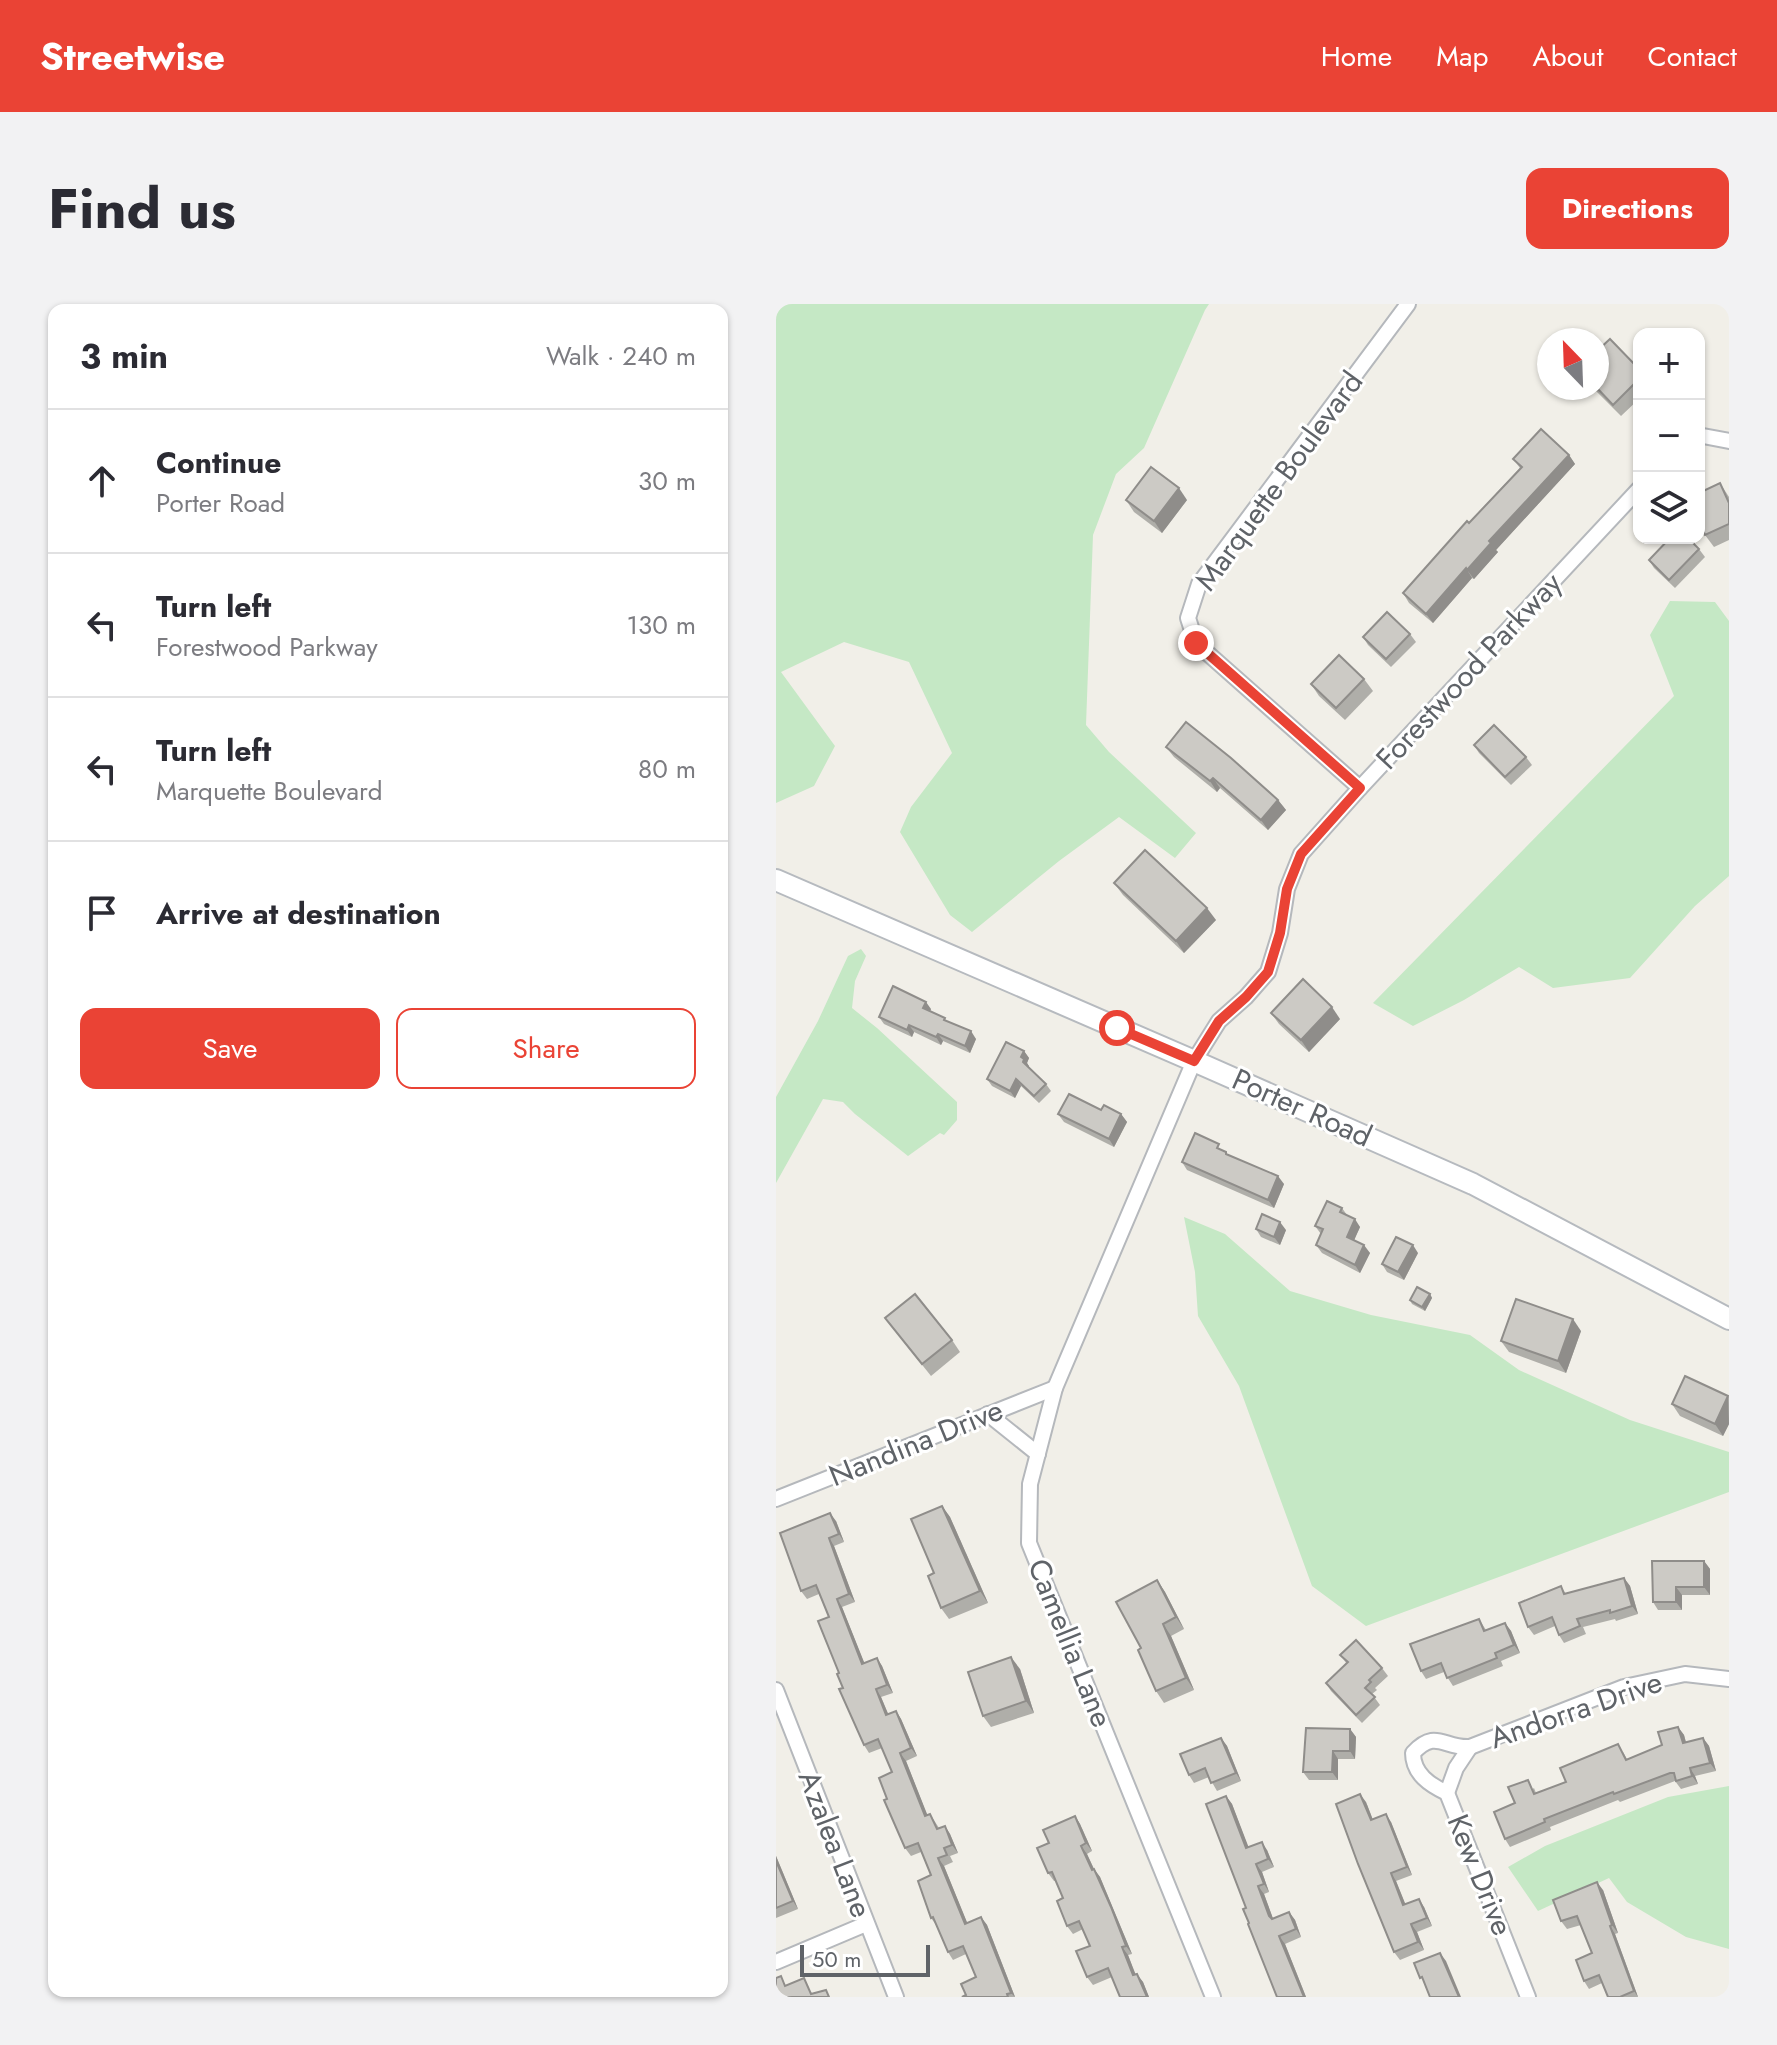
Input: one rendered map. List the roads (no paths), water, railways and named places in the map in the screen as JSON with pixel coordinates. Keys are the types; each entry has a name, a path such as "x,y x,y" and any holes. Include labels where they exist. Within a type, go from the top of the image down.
{"main road":[{"name":"Porter Road","path":"776,880 1473,1184 1729,1319"}],"street":[{"name":"Marquette Boulevard","path":"1360,788 1196,643 1188,618 1199,584 1408,304"},
{"path":"1705,436 1729,441"},
{"name":"Forestwood Parkway","path":"1194,1061 1219,1021 1268,972 1280,933 1287,889 1301,854 1633,495"},
{"name":"Camellia Lane","path":"1194,1061 1055,1388 1030,1484 1029,1543 1213,1997"},
{"name":"Nandina Drive","path":"776,1499 1055,1388"},
{"path":"988,1414 1038,1454"},
{"name":"Andorra Drive","path":"1415,1767 1413,1753 1422,1743 1441,1740 1454,1746 1470,1747 1624,1687 1685,1674 1729,1679"},
{"name":"Azalea Lane","path":"776,1690 896,1997"},
{"name":"Andorra Drive","path":"1447,1793 1456,1768 1470,1747"},
{"name":"Kew Drive","path":"1415,1767 1427,1781 1447,1793 1528,1997"},
{"path":"776,1962 866,1924"}]}
